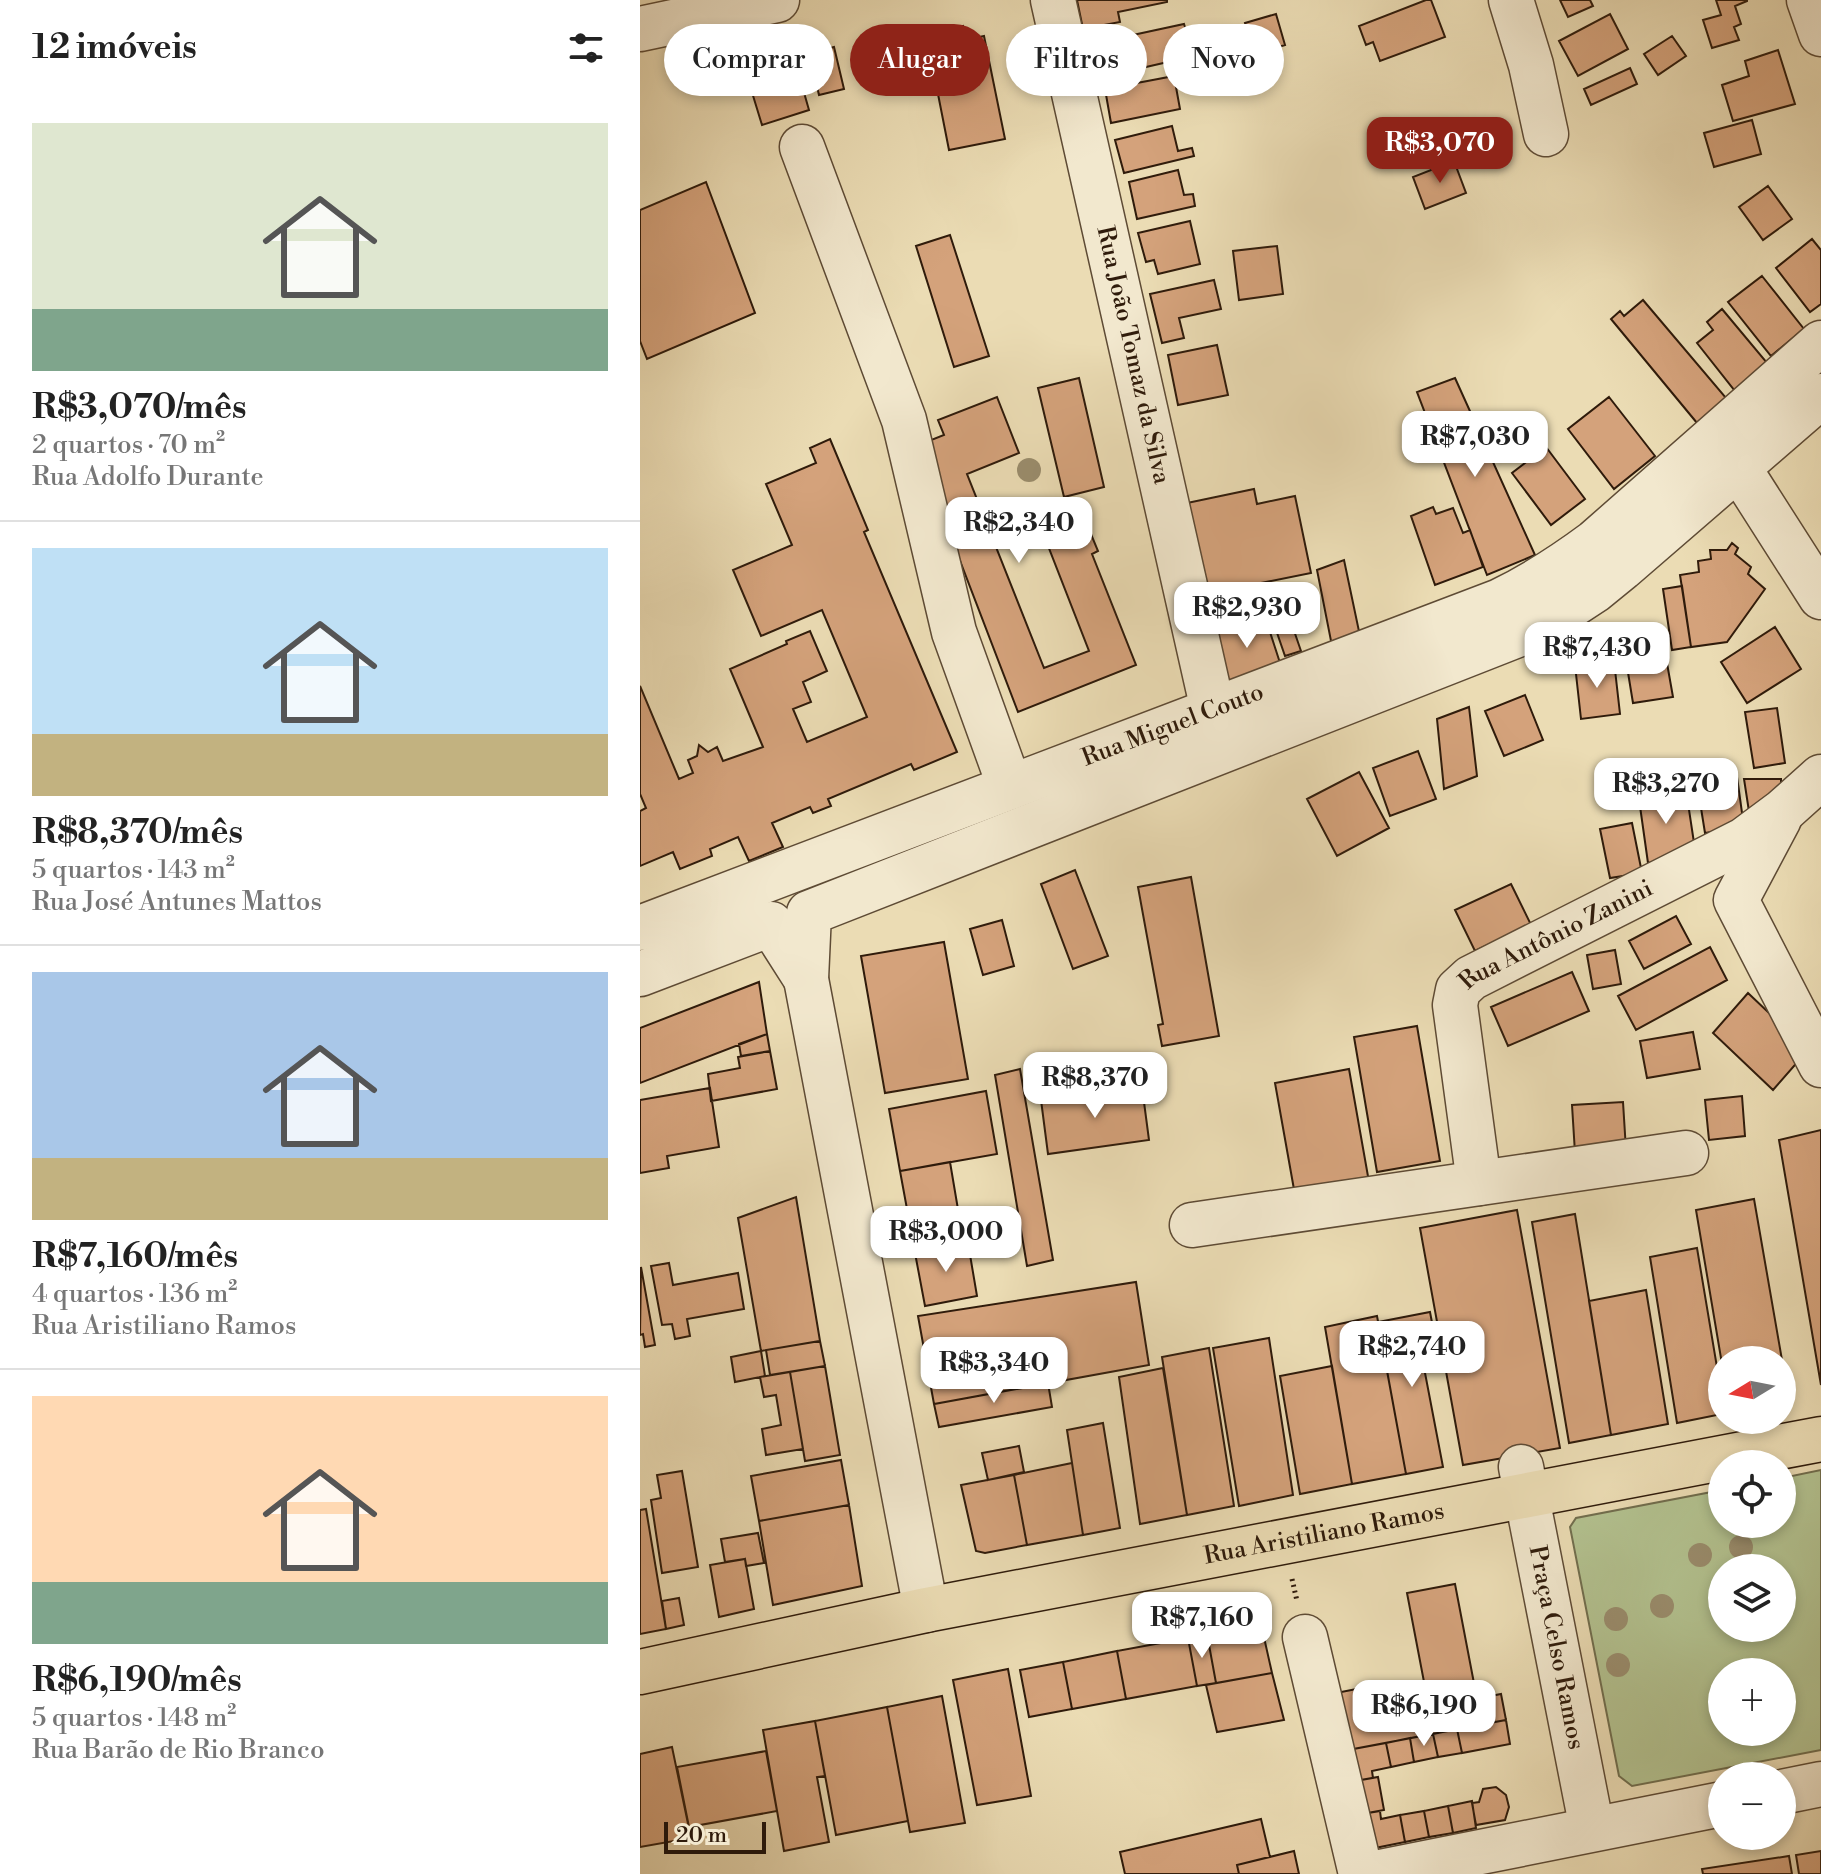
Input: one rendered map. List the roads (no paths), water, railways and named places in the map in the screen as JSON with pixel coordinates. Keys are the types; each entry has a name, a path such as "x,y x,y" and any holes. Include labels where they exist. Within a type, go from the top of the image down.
{"main road":[{"path":"1796,1414 1821,1409"},
{"name":"Rua Aristiliano Ramos","path":"1524,1482 1711,1434"},
{"name":"Rua Aristiliano Ramos","path":"640,1672 923,1597 1524,1482 1821,1439"},
{"name":"Rua Aristiliano Ramos","path":"640,1645 923,1597 1283,1542 1332,1519"}],"street":[{"path":"640,29 777,0"},
{"name":"Rua João Tomaz da Silva","path":"1053,0 1213,710"},
{"path":"1511,0 1531,65 1546,134"},
{"path":"1809,0 1821,34"},
{"path":"802,147 904,420 954,632 1010,787"},
{"name":"Rua Miguel Couto","path":"1726,452 1821,343"},
{"name":"Rua Miguel Couto","path":"640,974 790,918 1510,617 1536,583 1726,452 1821,396"},
{"path":"1726,452 1821,597"},
{"name":"Rua Miguel Couto","path":"640,928 1213,710 1510,617"},
{"name":"Rua Antônio Zanini","path":"1479,1183 1455,1005 1458,990 1471,978 1729,849 1783,811 1821,777"},
{"path":"1783,811 1736,900 1821,1065"},
{"path":"774,877 792,876 807,887 810,895 790,918 806,979 923,1597"},
{"path":"1192,1225 1686,1153"},
{"name":"Praça Celso Ramos","path":"1524,1482 1592,1829"},
{"path":"1305,1637 1361,1874"},
{"path":"1796,1789 1821,1784"},
{"path":"1370,1874 1708,1807"}]}
